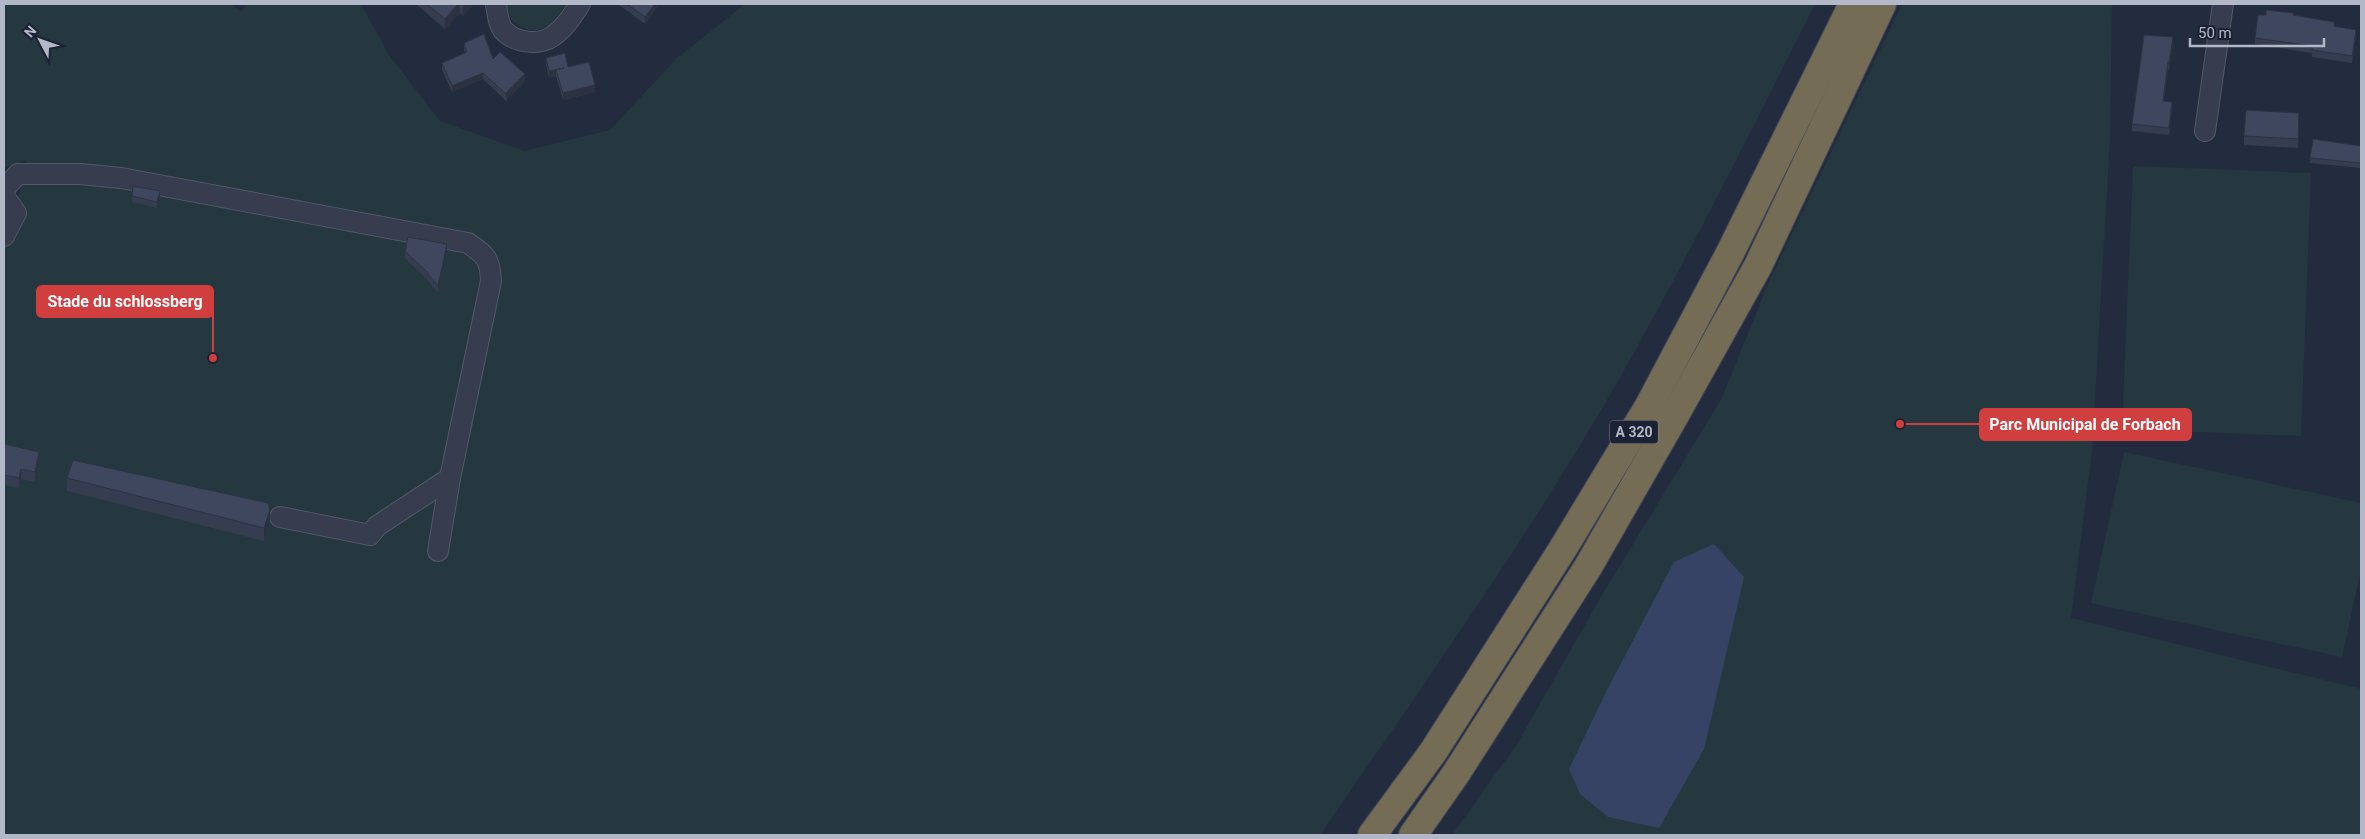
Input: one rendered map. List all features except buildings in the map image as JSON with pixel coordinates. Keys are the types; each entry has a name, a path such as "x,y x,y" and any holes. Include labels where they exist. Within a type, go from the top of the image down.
{"highway":[{"name":"A 320","path":"1372,835 1433,752 1562,550 1649,406 1730,253 1853,4"},
{"name":"A 320","path":"1413,835 1457,772 1588,567 1675,415 1758,266 1882,4"}],"street":[{"path":"496,4 497,15 503,30 521,41 535,42 552,38 567,25 580,4"},
{"path":"2204,131 2223,4"},
{"path":"4,236 16,213 5,194 18,174 80,174 120,178 468,243 483,254 490,264 491,281 450,478 438,551"},
{"path":"280,517 370,536 377,526 450,478"}],"shaded area":[{"path":"4,4 231,4 241,12 247,4 361,4 389,55 440,121 525,151 610,130 677,58 745,4 1815,4 1667,293 1614,388 1545,502 1434,670 1320,835 4,835 4,246 23,181 27,160 4,168"},
{"path":"505,4 566,4 552,23 542,29 530,30 512,21"},
{"path":"1902,4 2112,4 2110,138 2092,451 2071,618 2361,689 2361,835 1452,835 1517,744 1602,595 1722,398 1768,284"},
{"path":"2133,166 2311,173 2301,436 2122,429"},
{"path":"2124,452 2361,503 2361,570 2342,657 2091,603"}],"water":[{"path":"1714,544 1744,577 1704,749 1659,828 1608,817 1580,794 1569,769 1606,692 1674,562"}],"place":[{"name":"Stade du schlossberg","path":"213,358"},
{"name":"Parc Municipal de Forbach","path":"1900,424"}]}
